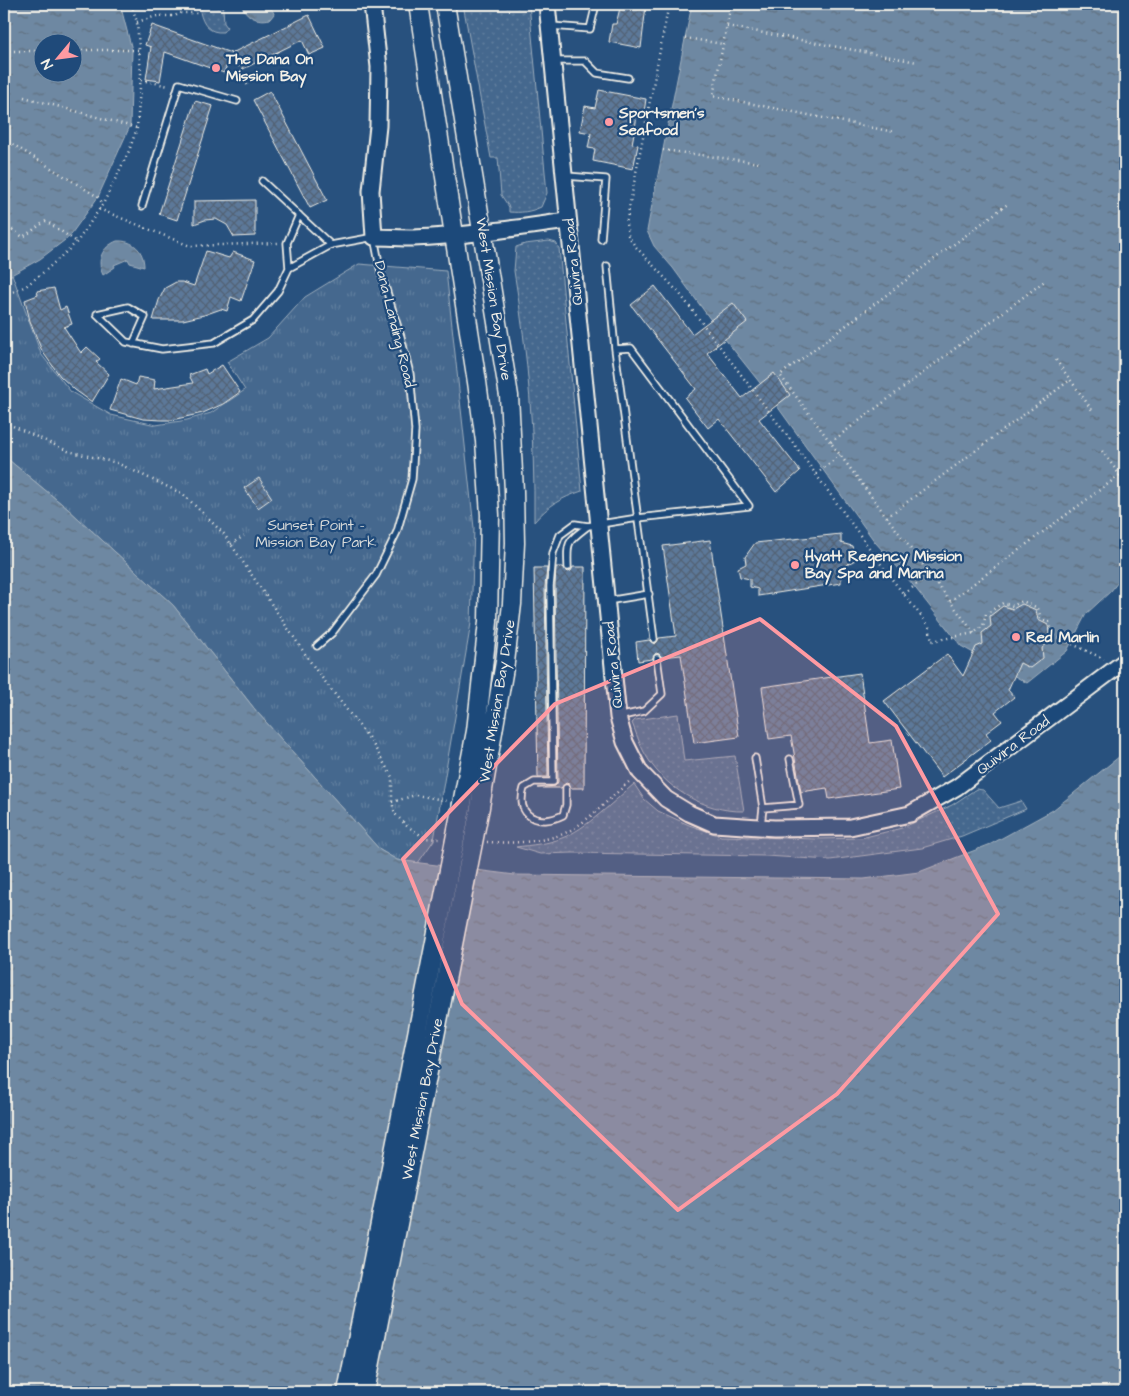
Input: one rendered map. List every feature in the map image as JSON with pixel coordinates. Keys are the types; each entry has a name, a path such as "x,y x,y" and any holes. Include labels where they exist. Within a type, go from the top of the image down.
{"main road":[{"name":"West Mission Bay Drive","path":"347,1392 456,802 476,731 488,622 490,515 485,441 418,4"},
{"name":"West Mission Bay Drive","path":"365,1392 480,807 505,662 512,604 515,543 509,396 445,4"}],"street":[{"name":"Dana Landing Road","path":"372,4 379,67 378,126 372,191 374,237"},
{"name":"Quivira Road","path":"547,4 568,221 593,525 607,601 618,717 625,742 640,772 666,799 689,813 714,824 761,827 850,827 910,814 957,788 1119,666"},
{"path":"374,237 412,238 483,232 568,221"}],"lane":[{"path":"549,26 590,28 596,4"},
{"path":"553,62 585,61 597,73 628,78"},
{"path":"142,206 179,84 236,101"},
{"path":"564,176 606,179 601,239"},
{"path":"262,181 331,244"},
{"path":"133,344 145,317 128,307 97,314 126,342 133,344 162,350 214,343 253,320 278,291 289,268 287,243 299,215"},
{"path":"289,268 331,244 374,237"},
{"name":"Dana Landing Road","path":"317,646 332,633 376,575 397,532 412,480 415,430 410,374 401,337 381,273 374,237"},
{"path":"607,266 654,639"},
{"path":"566,788 566,805 563,815 554,820 531,818 523,808 521,798 524,788 534,782 553,782 550,586 553,553 560,535 576,524 593,525 638,518 749,506 632,348 616,349"},
{"path":"568,567 569,541 593,525"},
{"path":"607,601 648,594"},
{"path":"618,717 644,711 662,694 657,658"},
{"path":"755,758 763,808 761,827"},
{"path":"763,808 798,805 790,759"}],"path":[{"path":"4,296 26,286 53,265 77,242 103,204 129,151 137,128 141,80 137,22 131,4"},
{"path":"669,4 626,224 628,235 645,258 680,294 904,594 930,626 932,641 974,633 983,626 986,614 1003,603 1013,606 1022,601 1038,608 1041,620 1049,622 1053,635 1119,666"},
{"path":"731,4 713,96 894,132"},
{"path":"137,22 157,16 175,16 180,13 197,12"},
{"path":"727,26 917,62"},
{"path":"685,38 723,44"},
{"path":"82,50 139,50"},
{"path":"4,51 32,51"},
{"path":"233,52 248,87"},
{"path":"141,80 178,88"},
{"path":"24,97 137,128"},
{"path":"4,139 98,197 103,204"},
{"path":"663,150 760,163"},
{"path":"974,633 780,375 1009,203"},
{"path":"99,209 190,246 287,243"},
{"path":"4,224 23,237 46,221 77,242"},
{"path":"830,442 1046,280"},
{"path":"1056,360 1092,410"},
{"path":"888,517 1070,380"},
{"path":"4,422 68,451 117,463 183,494 224,534 316,670 371,741 392,777 392,802 395,814 407,826 425,838 444,839"},
{"path":"1102,451 1125,482"},
{"path":"816,474 840,455"},
{"path":"950,601 1120,475"},
{"path":"231,544 244,536"},
{"path":"904,594 930,574"},
{"path":"480,842 534,841 561,835 580,824 640,772"},
{"path":"392,802 416,795 456,802"}],"highlighted area":[{"path":"760,619 896,726 998,914 837,1094 678,1210 462,1004 403,859 555,704"}],"green space":[{"path":"205,4 227,4 223,8 224,23 227,27 223,32 210,30 203,21 200,12"},
{"path":"463,4 529,4 547,193 541,207 537,209 525,212 509,212 509,207 501,195 498,158 491,158"},
{"path":"549,241 556,243 559,248 582,491 556,503 534,522 530,396 514,271 516,247"},
{"name":"Sunset Point - Mission Bay Park","path":"359,264 446,271 474,528 471,623 434,840 418,863 397,860 380,850 257,712 173,605 68,509 4,456 4,279 12,274 41,354 71,392 111,415 156,425 187,420 211,413 245,390 227,362 268,338 305,297"},
{"path":"678,714 684,761 735,756 744,811 714,807 686,795 673,787 652,765 642,749 632,723 635,720"},
{"path":"634,784 644,799 658,811 689,825 721,836 817,839 861,838 902,828 952,805 976,789 983,790 999,808 1021,801 1026,809 962,836 922,848 830,860 766,856 540,854 516,847 551,842 571,834 600,814"}],"water":[{"path":"256,3 265,5 274,14 270,19 252,18 241,4"},
{"path":"4,4 120,4 132,50 130,126 98,197 69,237 40,259 4,279"},
{"path":"692,4 1125,4 1125,573 1111,591 1086,614 1067,651 1027,683 961,646 909,580 875,542 764,388 721,334 673,268 654,246 647,231"},
{"path":"117,241 128,242 137,247 142,256 144,267 130,263 128,259 114,265 115,267 103,275 100,259 104,250"},
{"path":"4,456 68,509 173,605 257,712 380,850 397,860 515,875 864,879 919,872 991,844 1053,810 1125,752 1125,1392 4,1392"}],"building":[{"path":"621,4 646,6 641,48 609,42 612,24 616,24"},
{"path":"309,15 325,48 309,55 302,40 243,69 234,52"},
{"path":"152,25 231,53 224,73 165,52 160,81 146,79 151,47 145,45"},
{"name":"Sportsmen's Seafood","path":"599,90 646,99 644,112 638,111 632,144 638,145 633,169 593,161 595,149 588,148 591,133 580,131 585,106 595,108"},
{"path":"270,91 327,200 310,208 253,100"},
{"path":"195,101 213,106 177,220 159,214"},
{"path":"255,200 255,236 234,237 227,225 216,219 194,224 194,201"},
{"path":"206,251 229,258 233,252 255,260 241,301 231,297 227,311 221,309 183,320 153,320 165,288 176,282 194,286"},
{"path":"655,286 692,334 733,303 747,322 707,353 742,398 774,373 790,395 759,419 800,471 776,492 719,419 708,428 685,398 696,389 631,305"},
{"path":"54,288 60,310 66,307 72,324 64,327 81,353 87,347 100,359 96,362 109,374 92,402 60,376 42,351 30,321 25,300 38,295 37,291"},
{"path":"222,365 240,392 223,404 203,413 172,420 162,420 143,419 110,410 121,379 136,385 138,377 155,380 154,389 193,383 189,375 205,369 207,374"},
{"path":"259,478 272,498 258,508 244,488"},
{"name":"Hyatt Regency Mission Bay Spa and Marina","path":"841,534 841,543 852,546 855,560 844,566 845,575 841,577 841,583 758,596 758,589 750,587 750,579 740,577 738,568 746,564 745,557 755,543"},
{"path":"710,540 739,737 694,743 681,655 662,657 656,653 652,659 638,661 636,642 649,640 654,644 659,638 676,636 663,546"},
{"path":"556,567 563,567 568,572 573,567 585,567 584,788 571,788 566,783 561,788 538,788 555,786 558,782"},
{"path":"534,568 547,568 545,586 548,777 538,777"},
{"path":"1022,604 1036,610 1038,620 1048,625 1050,641 1042,648 1043,658 1030,668 1020,663 1008,690 1014,697 995,712 1002,721 986,733 991,740 942,777 884,701 947,654 963,676 976,647 983,644 982,633 991,626 990,616 1003,606 1013,609"},
{"path":"860,673 870,743 892,740 899,789 829,799 827,788 801,792 791,736 769,739 762,687"}],"place":[{"name":"The Dana On Mission Bay","path":"216,68"},
{"name":"Sportsmen's Seafood","path":"609,122"},
{"name":"Hyatt Regency Mission Bay Spa and Marina","path":"795,565"},
{"name":"Red Marlin","path":"1016,637"}]}
